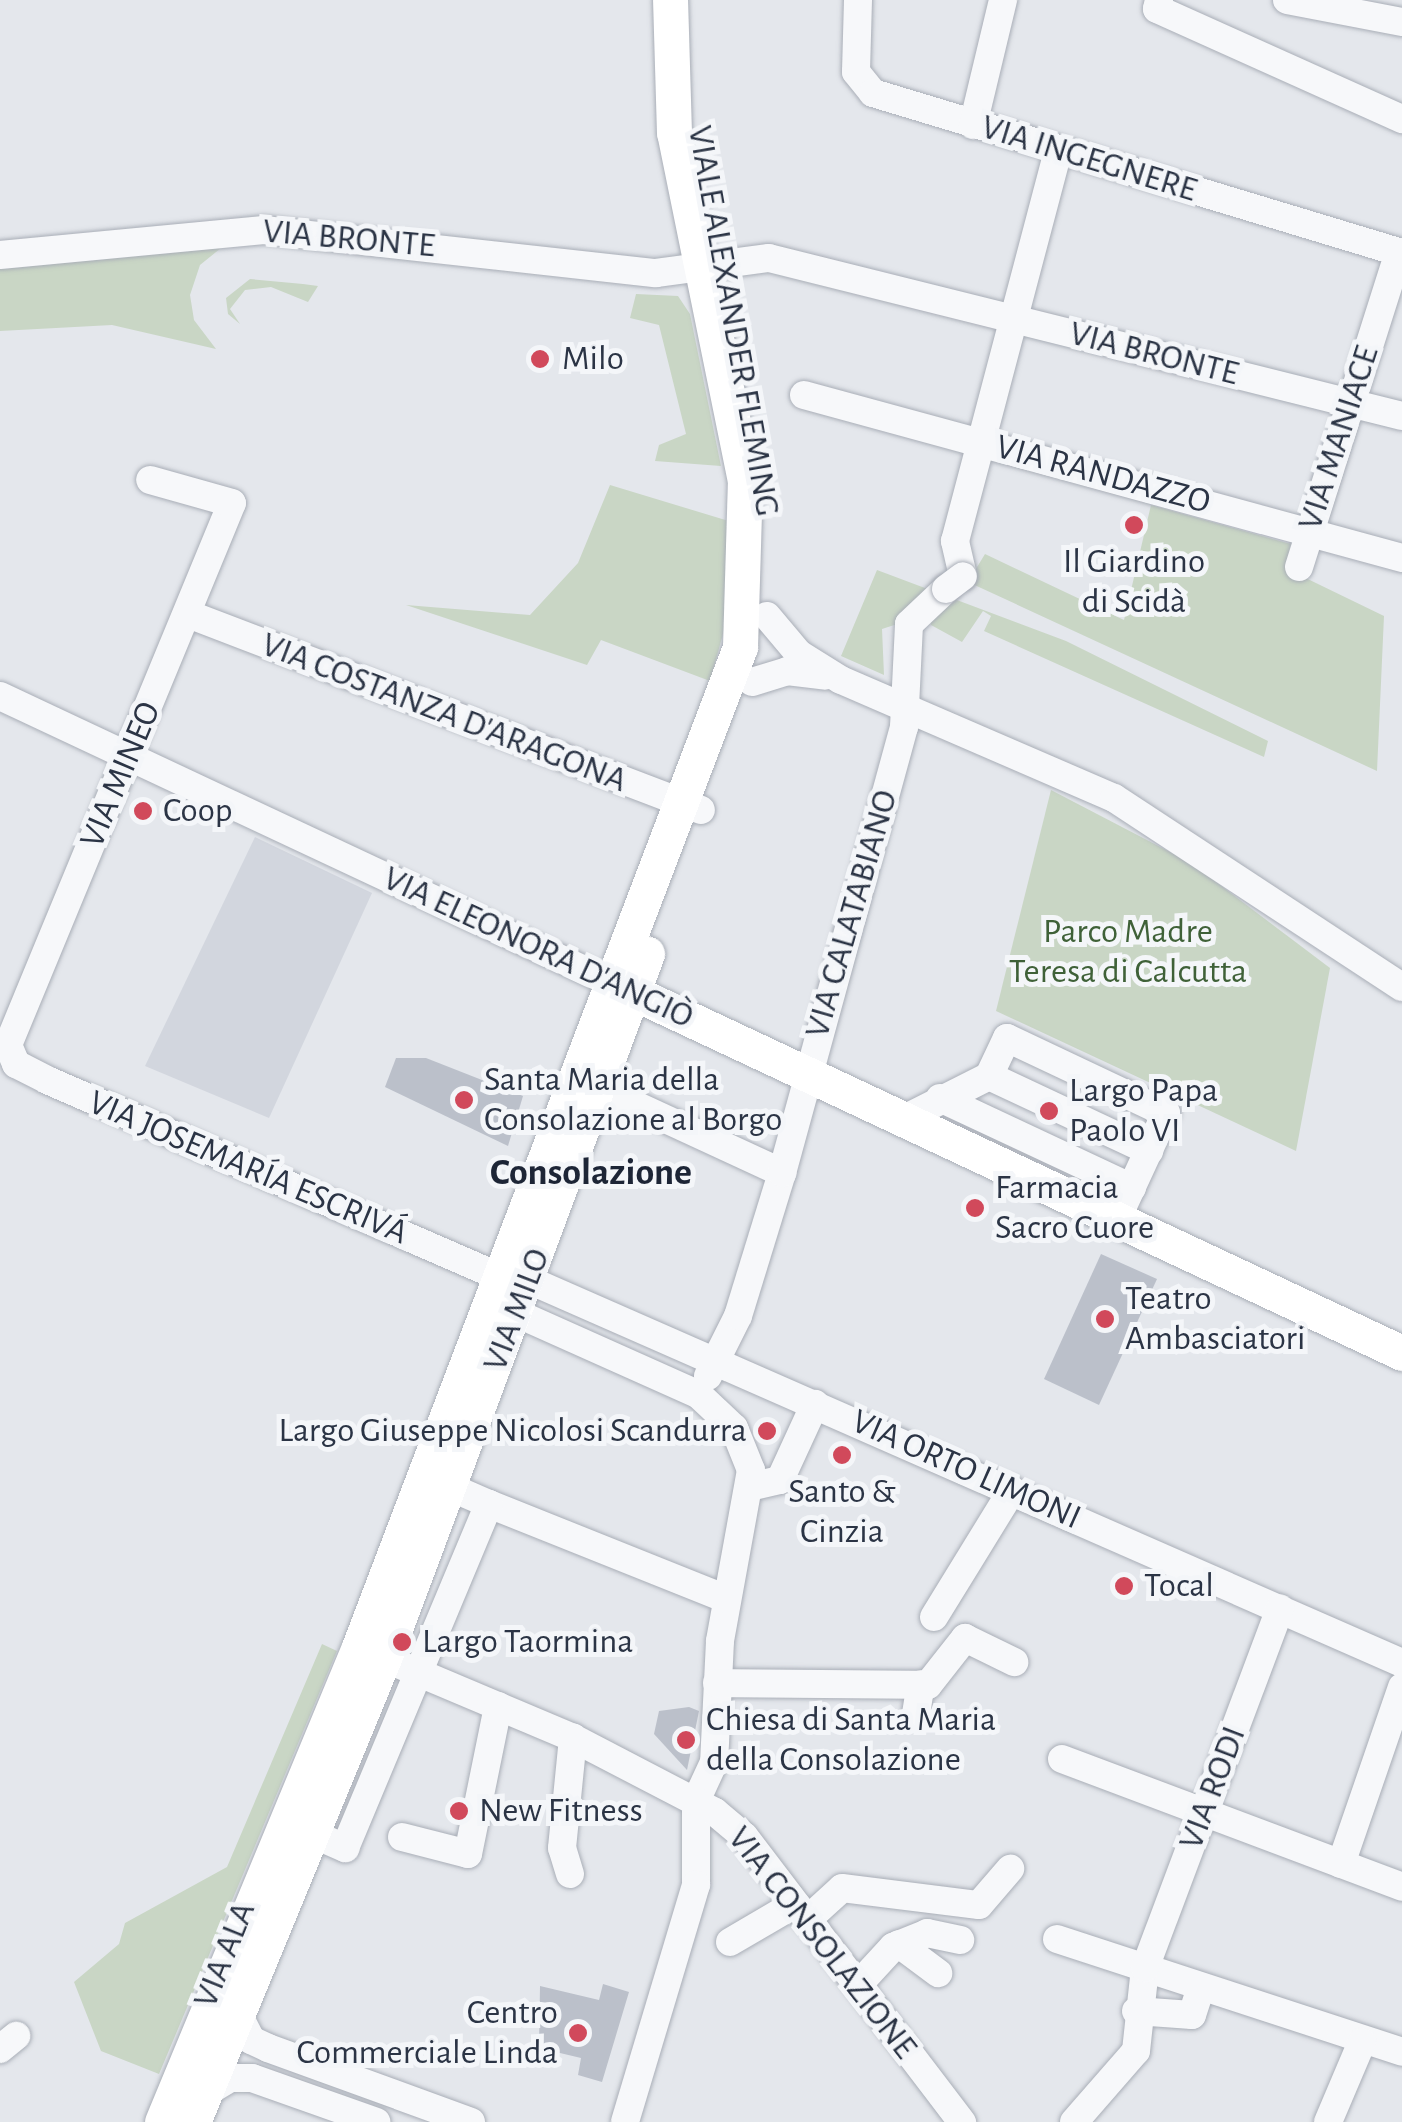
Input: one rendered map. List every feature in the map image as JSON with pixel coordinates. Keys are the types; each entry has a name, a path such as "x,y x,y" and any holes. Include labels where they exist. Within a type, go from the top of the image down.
{"main road":[{"name":"VIALE ALEXANDER FLEMING","path":"670,0 674,133 716,262 771,490 767,616 752,682 692,807"},
{"name":"VIALE ALEXANDER FLEMING","path":"692,0 696,126 745,481 749,585 728,689 692,807"},
{"name":"VIA MILO","path":"439,1473 692,807"},
{"name":"VIA ELEONORA D'ANGIÒ","path":"625,989 904,1119 1124,1204 1400,1345"},
{"name":"VIA MILO","path":"439,1473 516,1314 514,1279"},
{"path":"306,1808 372,1652 439,1473"},
{"name":"VIA ALA","path":"197,2109 306,1808"},
{"name":"VIA ALA","path":"162,2122 306,1808"}],"street":[{"name":"VIA INGEGNERE","path":"858,0 863,88 973,125 1400,253"},
{"path":"973,125 1002,0"},
{"path":"1159,0 1157,8 1402,119"},
{"path":"1287,0 1402,22"},
{"name":"VIA CALATABIANO","path":"689,1390 716,1361 782,1173 907,710 909,624 955,583 955,542 1058,150"},
{"name":"VIA BRONTE","path":"0,256 264,230 656,272 769,258 1402,416"},
{"name":"VIA MANIACE","path":"1298,568 1400,253"},
{"name":"VIA RANDAZZO","path":"804,395 1402,558"},
{"name":"VIA MINEO","path":"4,1043 129,758 232,504 150,480"},
{"name":"VIA COSTANZA D'ARAGONA","path":"188,614 692,807"},
{"path":"767,616 800,654 841,680 1114,798 1402,987"},
{"path":"752,682 788,670 841,680"},
{"name":"VIA ELEONORA D'ANGIÒ","path":"0,696 625,989"},
{"path":"904,1119 940,1098 989,1076 1006,1038 1166,1113 1124,1204 940,1098"},
{"name":"VIA JOSEMARÍA ESCRIVÁ","path":"4,1043 16,1064 46,1080 514,1279"},
{"path":"989,1076 1149,1151"},
{"path":"589,1083 782,1173"},
{"name":"VIA ORTO LIMONI","path":"514,1279 716,1361 1402,1663"},
{"path":"516,1314 689,1390 741,1440 750,1486 727,1599 714,1762 696,1801 696,1885 626,2122"},
{"path":"750,1486 780,1480 815,1404"},
{"path":"439,1473 501,1508 727,1599"},
{"path":"934,1617 1012,1490"},
{"path":"306,1808 345,1848 418,1672 501,1508"},
{"name":"VIA RODI","path":"1074,2122 1132,2060 1145,1968 1280,1609"},
{"path":"916,1714 922,1684 965,1638 1014,1662"},
{"name":"VIA CONSOLAZIONE","path":"372,1652 573,1738 696,1801 744,1836 962,2122"},
{"path":"718,1683 922,1684"},
{"path":"1341,1864 1402,1687"},
{"path":"402,1837 468,1854 498,1706"},
{"path":"570,1874 562,1848 573,1738"},
{"path":"1062,1760 1402,1888"},
{"path":"730,1942 801,1912 842,1888 979,1905 1010,1870"},
{"path":"858,1985 900,1944 927,1933 960,1940"},
{"path":"1057,1939 1402,2052"},
{"path":"900,1944 938,1973"},
{"path":"1136,2012 1192,2015 1201,1987"},
{"path":"234,2008 251,2040 471,2122"},
{"path":"1328,2122 1362,2042"},
{"path":"197,2109 230,2078 252,2078 376,2122"}],"shaded area":[{"path":"255,837 372,893 269,1118 145,1066"}],"green space":[{"path":"221,248 200,265 190,295 194,320 216,349 112,325 0,331 0,269"},
{"path":"250,279 318,286 308,302 271,287 245,290 230,309 240,324 228,314 226,298"},
{"path":"636,294 678,296 690,314 721,466 655,461 659,445 686,434 659,325 630,318"},
{"path":"610,485 732,522 731,605 710,681 601,640 587,665 406,605 530,615 578,563"},
{"path":"1151,505 1291,544 1285,568 1384,616 1377,771 968,582 985,554 1124,620"},
{"path":"877,570 1066,641 1268,741 1264,757 984,631 991,616 983,611 962,642 931,625 931,613 882,629 884,675 841,656"},
{"name":"Parco Madre Teresa di Calcutta","path":"1051,790 1191,863 1330,968 1296,1151 996,1011"},
{"path":"322,1644 337,1651 159,2074 101,2051 74,1982 119,1944 125,1923 227,1867"}],"building":[{"name":"Santa Maria della Consolazione al Borgo","path":"396,1058 426,1058 523,1096 508,1146 385,1087"},
{"name":"Teatro Ambasciatori","path":"1101,1254 1157,1279 1099,1405 1044,1379"},
{"name":"Chiesa di Santa Maria della Consolazione","path":"689,1707 699,1711 687,1770 654,1734 659,1711"},
{"name":"Centro Commerciale Linda","path":"603,1984 629,1992 602,2082 578,2075 581,2058 539,2048 540,1986 599,2000"}],"place":[{"name":"Milo","path":"540,359"},
{"name":"Il Giardino di Scidà","path":"1134,525"},
{"name":"Coop","path":"143,811"},
{"name":"Santa Maria della Consolazione al Borgo","path":"464,1100"},
{"name":"Largo Papa Paolo VI","path":"1049,1111"},
{"name":"Farmacia Sacro Cuore","path":"975,1208"},
{"name":"Teatro Ambasciatori","path":"1105,1319"},
{"name":"Largo Giuseppe Nicolosi Scandurra","path":"767,1431"},
{"name":"Santo & Cinzia","path":"842,1455"},
{"name":"Tocal","path":"1124,1586"},
{"name":"Largo Taormina","path":"402,1642"},
{"name":"Chiesa di Santa Maria della Consolazione","path":"686,1740"},
{"name":"New Fitness","path":"459,1811"},
{"name":"Centro Commerciale Linda","path":"578,2033"}],"district":[{"name":"Consolazione","path":"591,1174"}]}
